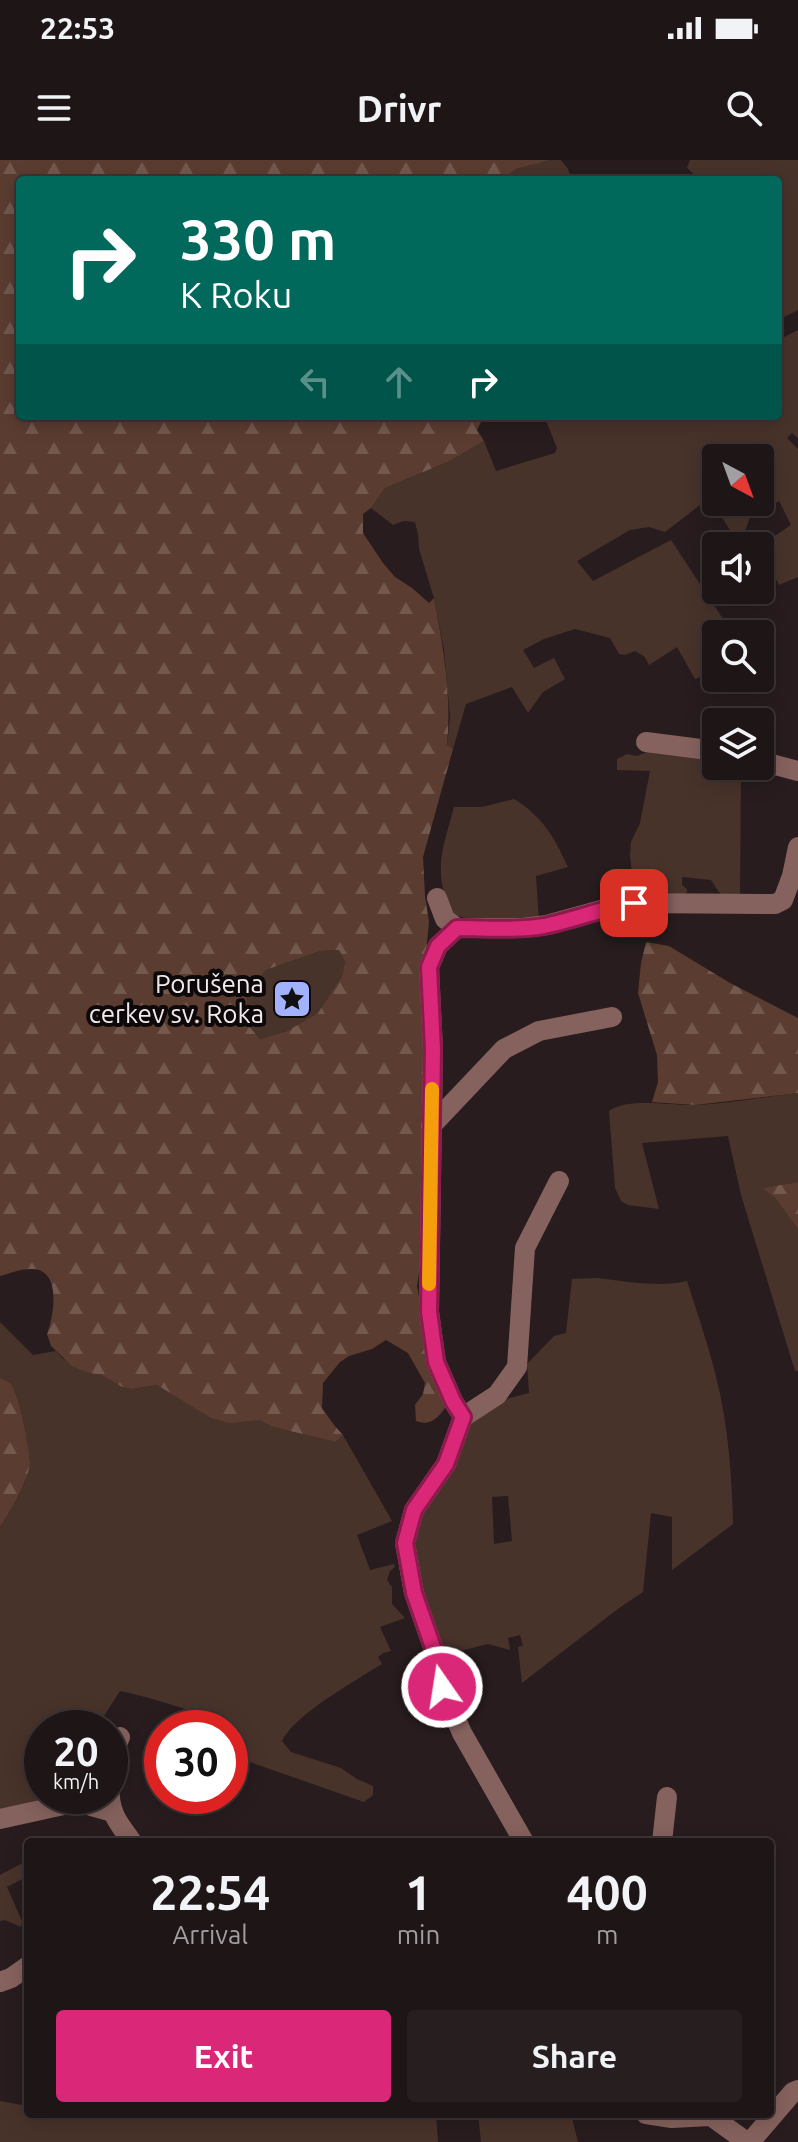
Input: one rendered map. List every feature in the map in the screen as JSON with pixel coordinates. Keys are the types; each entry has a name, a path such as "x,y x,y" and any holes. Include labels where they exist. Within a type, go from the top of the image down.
{"street":[{"path":"646,742 702,749"},
{"path":"774,765 798,771"},
{"path":"437,898 445,919 457,928 547,925 634,903 775,904 783,900 798,847"},
{"path":"457,928 438,946 429,967 433,1049 429,1312 436,1362 463,1417"},
{"path":"431,1126 504,1049 539,1031 612,1017"},
{"path":"522,1838 462,1733 442,1687 435,1653 414,1593 405,1543 414,1510 446,1464 463,1417 497,1395 517,1367 525,1248 559,1181"},
{"path":"662,1838 667,1797"},
{"path":"0,1819 24,1814"},
{"path":"114,1814 129,1838"},
{"path":"0,1982 24,1969"},
{"path":"774,2113 798,2090"},
{"path":"713,2118 748,2142 770,2118"}],"shaded area":[{"path":"561,160 571,176 507,176 516,169"},
{"path":"690,160 798,160 798,310 782,318 782,176 696,176 687,168"},
{"path":"798,330 798,438 792,433 787,438 798,449 798,577 779,585 774,575 774,537 791,525 779,501 774,504 774,444 702,444 702,503 665,532 649,527 630,530 577,561 593,581 671,540 702,587 702,604 713,604 724,620 702,620 702,676 695,679 677,647 649,665 645,657 635,651 619,654 610,638 575,629 523,650 534,668 554,658 565,679 543,692 528,713 512,687 466,704 453,749 447,746 450,717 444,650 415,522 404,521 393,525 371,508 385,488 450,461 484,441 496,471 555,453 557,448 546,420 782,420 782,338"},
{"path":"721,516 752,516 745,531 731,532"},
{"path":"652,750 676,756 702,757 702,780 741,780 740,897 722,894 711,880 682,877 682,885 687,889 684,894 659,892 640,896 633,881 631,842 640,823 650,771 617,770 617,759 627,754 637,756"},
{"path":"514,799 547,828 568,867 536,876 539,921 473,920 451,914 442,884 441,860 454,807 482,807"},
{"path":"339,950 345,962 342,976 318,1013 287,1031 260,1039 248,1025 247,994 266,970 320,951"},
{"path":"798,1093 798,1182 764,1188 798,1229 798,1371 795,1371 741,1195 728,1136 642,1143 659,1209 628,1205 621,1201 615,1188 609,1111 628,1104 697,1105"},
{"path":"596,1278 653,1284 687,1281 723,1410 730,1459 733,1524 672,1570 672,1517 651,1513 643,1592 522,1683 518,1647 523,1646 520,1635 508,1638 510,1650 488,1644 460,1651 440,1651 416,1557 416,1527 467,1419 499,1401 529,1393 527,1364 554,1336 566,1333 572,1279","holes":["508,1496 512,1541 494,1544 492,1497"]},
{"path":"0,1322 33,1355 56,1351 62,1358 89,1373 102,1375 122,1387 131,1389 157,1385 179,1398 259,1420 273,1427 336,1442 343,1435 392,1521 357,1535 370,1570 394,1564 387,1580 392,1587 392,1604 405,1618 380,1627 391,1651 378,1657 382,1664 312,1709 282,1741 291,1752 341,1768 373,1786 373,1795 364,1802 248,1761 248,1710 187,1710 120,1691 108,1710 24,1710 24,1809 0,1816 0,1527 22,1488 30,1464 17,1397 10,1383 0,1378"},
{"path":"24,1862 24,1878 7,1887 22,1921 21,1927 0,1921 0,1875"},
{"path":"0,2101 24,2105 24,2118 436,2118 438,2142 0,2142"},
{"path":"478,2118 572,2118 578,2142 481,2142"}],"green space":[{"path":"0,160 550,160 516,169 507,176 16,176 16,420 482,420 477,430 484,441 450,461 385,488 363,514 363,533 383,563 395,577 429,603 434,598 446,671 447,745 453,749 423,857 429,922 424,974 424,1241 417,1286 427,1340 448,1404 431,1421 416,1421 415,1405 423,1394 425,1383 408,1353 386,1340 340,1362 323,1383 322,1408 343,1435 336,1442 273,1427 259,1420 230,1423 211,1418 157,1385 131,1389 122,1387 102,1375 72,1366 51,1346 47,1334 53,1306 52,1285 48,1277 42,1271 20,1270 0,1276","holes":["339,950 345,962 342,976 318,1013 287,1031 260,1039 248,1025 247,994 266,970 320,951"]},
{"path":"646,942 669,946 730,983 798,1018 798,1093 695,1105 652,1102 658,1082 657,1055 638,993"},
{"path":"798,1182 798,1229 775,1198 763,1188"},
{"path":"0,1378 10,1383 17,1397 30,1464 22,1488 0,1527"}],"slow traffic":[{"path":"429,1284 432,1089"}],"place":[{"name":"Porušena cerkev sv. Roka","path":"292,999"}],"route":[{"path":"442,1687 435,1653 414,1593 405,1543 414,1510 446,1464 463,1417 436,1362 429,1312 433,1049 429,967 438,946 457,928 547,925 634,903"}]}
